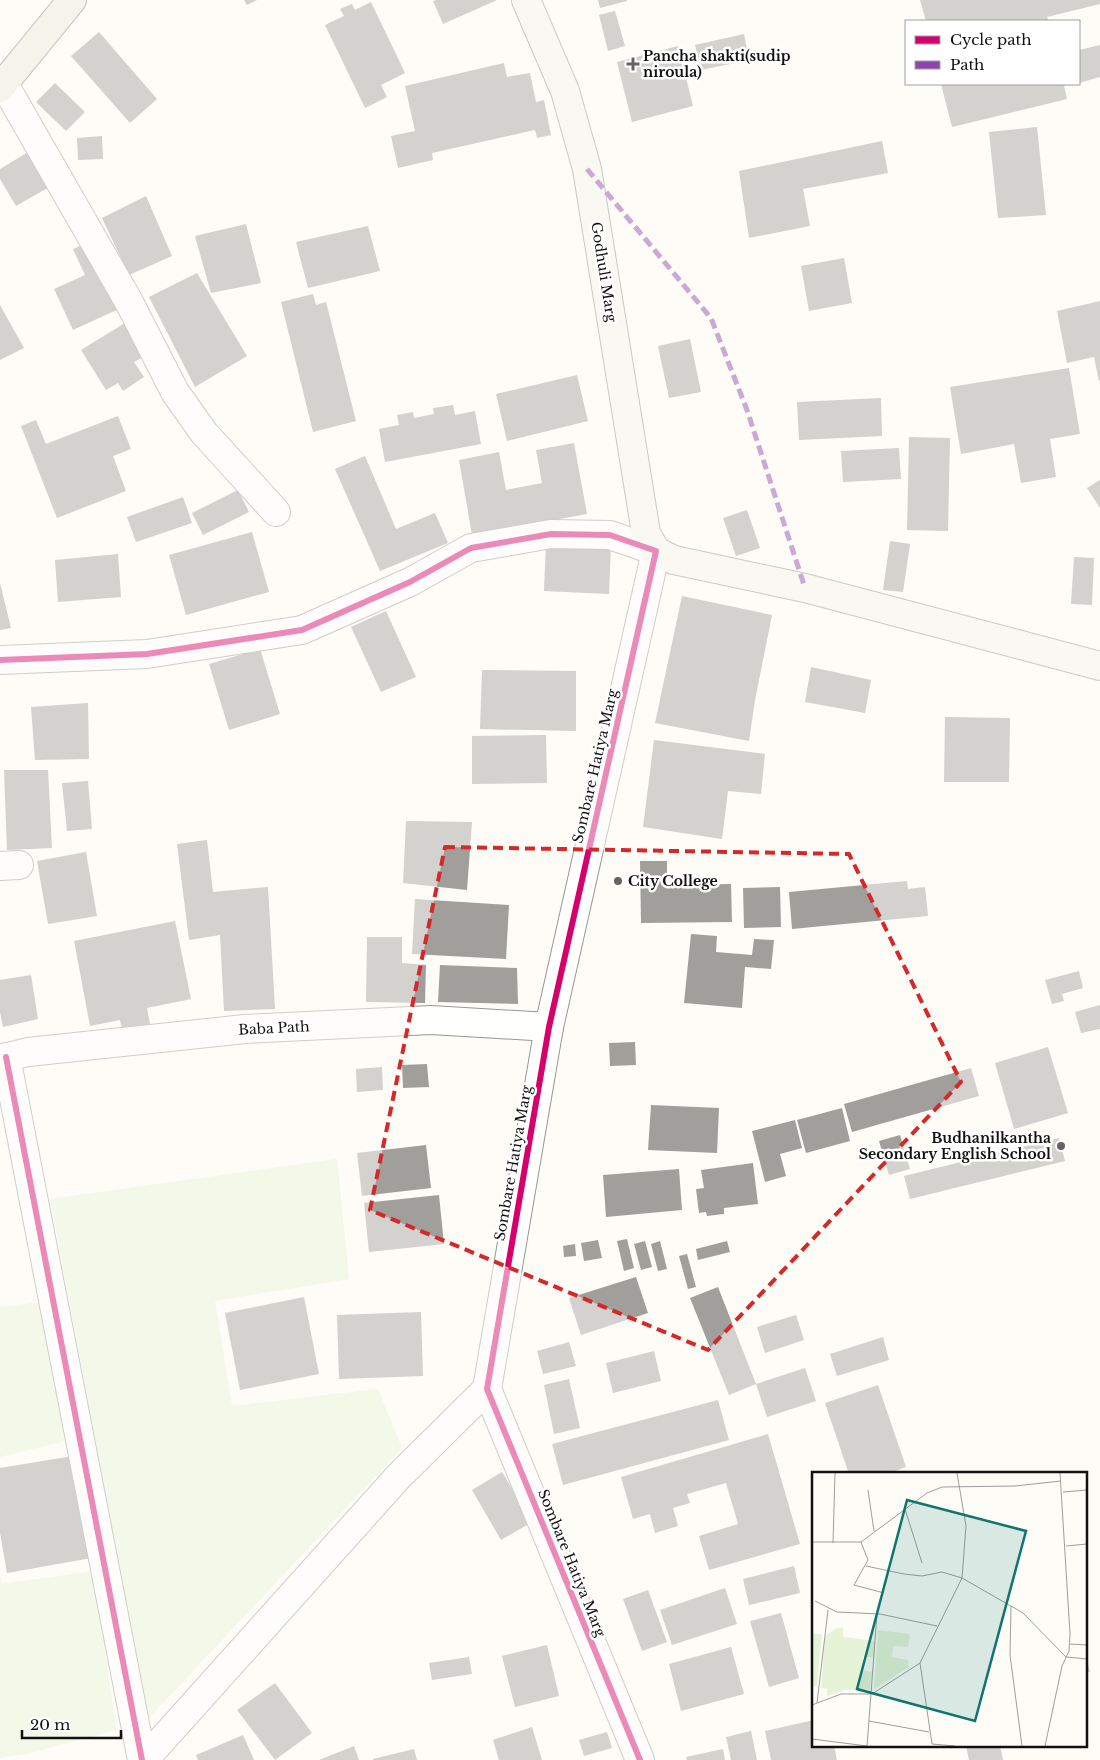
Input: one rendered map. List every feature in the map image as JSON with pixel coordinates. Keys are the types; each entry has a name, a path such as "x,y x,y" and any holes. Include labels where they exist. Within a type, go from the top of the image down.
{"main road":[{"path":"2,86 72,0"},
{"name":"Godhuli Marg","path":"526,0 564,91 588,169 646,533 656,551"},
{"path":"656,551 674,560 805,588 1100,666"}],"street":[{"path":"2,86 129,302 175,392 204,433 276,512"},
{"path":"0,660 147,654 302,630 410,582 471,548 551,534 610,535 656,551"},
{"name":"Sombare Hatiya Marg","path":"640,1760 487,1389 549,1027 656,551"},
{"name":"Baba Path","path":"3,1058 28,1052 245,1029 431,1020 549,1027"},
{"path":"3,1058 143,1760"},
{"path":"143,1760 399,1476 487,1389"}],"highlighted area":[{"path":"445,847 849,854 961,1082 708,1350 370,1210"}],"green space":[{"path":"337,1159 349,1279 215,1301 232,1406 378,1389 402,1448 148,1719 50,1199"},
{"path":"50,1301 73,1439 0,1457 0,1307"},
{"path":"94,1571 116,1730 26,1754 0,1758 0,1574 2,1584"}],"building":[{"path":"244,0 257,0 247,5"},
{"path":"497,0 443,24 433,1"},
{"path":"598,0 627,0 627,1 600,8"},
{"path":"920,0 1100,0 1100,4 1047,17 1048,20 926,20"},
{"path":"371,2 405,73 381,85 387,97 365,108 325,25 344,16 340,9 352,4 355,10"},
{"path":"615,11 625,46 608,51 599,15"},
{"path":"99,32 157,99 130,123 71,56"},
{"path":"744,34 749,60 701,70 695,45"},
{"path":"1100,45 1100,77 1080,83 1080,50"},
{"path":"678,46 693,106 632,122 617,62"},
{"path":"504,63 507,77 530,73 536,102 544,100 551,135 537,138 535,130 432,153 433,160 398,168 391,136 415,131 405,86"},
{"path":"55,83 85,112 66,131 36,102"},
{"path":"941,85 1068,85 1064,86 1067,99 952,127"},
{"path":"1037,127 1046,215 998,218 989,132"},
{"path":"102,136 103,159 78,160 77,138"},
{"path":"882,141 888,173 803,189 810,226 749,238 739,171"},
{"path":"30,151 51,186 16,206 0,179 0,169"},
{"path":"146,196 172,256 129,275 102,218"},
{"path":"246,224 261,283 211,293 195,236"},
{"path":"368,226 380,271 308,288 296,242"},
{"path":"91,241 121,308 73,330 54,289 85,275 73,249"},
{"path":"844,258 852,303 809,311 801,266"},
{"path":"197,273 247,356 195,387 149,297"},
{"path":"313,294 316,305 326,302 356,421 313,432 281,302"},
{"path":"1100,301 1099,381 1094,357 1067,363 1057,311"},
{"path":"0,305 24,348 0,360"},
{"path":"125,323 145,356 134,362 144,377 123,391 118,383 106,390 81,350"},
{"path":"690,339 701,392 669,398 658,346"},
{"path":"1069,368 1080,434 1050,439 1056,477 1021,483 1014,444 961,454 950,387"},
{"path":"577,375 588,421 507,441 496,394"},
{"path":"881,398 882,436 799,440 797,402"},
{"path":"453,405 455,415 475,411 481,444 385,462 379,429 399,425 397,415 413,412 414,418 434,414 433,408"},
{"path":"118,416 131,449 113,456 126,491 57,518 21,426 36,420 46,444"},
{"path":"909,437 950,438 948,531 907,530"},
{"path":"574,443 587,514 472,535 459,460 499,452 506,490 542,483 536,450"},
{"path":"899,448 901,479 843,482 841,451"},
{"path":"365,456 396,529 435,513 448,543 380,571 335,469"},
{"path":"1100,480 1100,508 1087,488"},
{"path":"238,490 249,512 203,535 192,513"},
{"path":"183,497 192,523 136,542 127,517"},
{"path":"747,510 760,548 736,556 723,518"},
{"path":"252,532 269,592 186,615 169,555"},
{"path":"890,541 910,544 903,592 883,590"},
{"path":"546,542 611,544 609,594 544,591"},
{"path":"118,554 121,597 58,602 55,560"},
{"path":"1074,557 1094,558 1092,605 1071,604"},
{"path":"0,583 11,628 0,630"},
{"path":"682,596 772,615 749,741 655,723"},
{"path":"386,611 416,677 381,692 351,627"},
{"path":"260,649 280,714 229,730 209,664"},
{"path":"811,667 871,680 865,713 805,702"},
{"path":"482,670 576,671 576,731 480,729"},
{"path":"88,703 89,759 35,760 31,707"},
{"path":"945,717 1010,718 1009,782 944,782"},
{"path":"546,735 547,783 472,784 472,736"},
{"path":"654,740 765,754 761,794 728,791 722,839 643,827"},
{"path":"4,770 48,770 52,848 7,850"},
{"path":"88,781 92,829 67,831 62,783"},
{"path":"406,821 472,822 467,890 403,883"},
{"path":"207,840 213,892 268,887 275,1009 224,1011 220,935 189,940 177,844"},
{"path":"86,852 97,916 48,924 37,861"},
{"path":"640,861 667,861 667,885 731,884 732,922 641,923"},
{"path":"907,881 908,889 925,887 928,916 792,929 789,892"},
{"path":"780,887 781,927 744,928 743,888"},
{"path":"415,899 509,905 506,959 412,954"},
{"path":"175,921 191,999 147,1008 150,1024 122,1030 120,1020 90,1026 74,941"},
{"path":"691,934 717,936 716,952 752,955 754,939 774,940 771,969 745,967 742,1008 684,1003"},
{"path":"367,937 402,937 402,963 426,965 425,1003 366,1002"},
{"path":"440,965 517,968 518,1004 438,1002"},
{"path":"1079,971 1083,988 1062,994 1064,1001 1052,1004 1045,980"},
{"path":"31,975 38,1019 3,1027 0,1012 0,980"},
{"path":"1100,1005 1100,1029 1081,1033 1075,1012"},
{"path":"635,1042 636,1065 610,1066 609,1043"},
{"path":"1048,1047 1068,1113 1014,1129 995,1063"},
{"path":"427,1064 429,1087 403,1088 402,1065"},
{"path":"382,1067 383,1090 357,1092 356,1069"},
{"path":"971,1068 979,1096 852,1132 844,1104"},
{"path":"651,1105 719,1108 717,1153 648,1150"},
{"path":"842,1108 850,1141 806,1153 797,1120"},
{"path":"795,1120 802,1148 780,1154 786,1176 765,1182 752,1131"},
{"path":"900,1135 910,1169 889,1175 879,1141"},
{"path":"1059,1138 1065,1161 910,1199 904,1176"},
{"path":"426,1145 431,1188 362,1196 357,1153"},
{"path":"753,1163 758,1204 724,1208 724,1214 707,1216 706,1212 699,1213 696,1189 704,1188 701,1170"},
{"path":"679,1169 682,1210 606,1217 603,1175"},
{"path":"439,1195 444,1244 369,1252 364,1203"},
{"path":"627,1239 634,1268 624,1271 617,1241"},
{"path":"598,1240 602,1258 584,1261 581,1243"},
{"path":"645,1241 652,1267 641,1270 634,1244"},
{"path":"660,1241 667,1269 658,1271 651,1244"},
{"path":"727,1241 730,1252 698,1260 696,1249"},
{"path":"575,1244 576,1256 564,1257 563,1246"},
{"path":"687,1254 696,1287 688,1289 679,1256"},
{"path":"636,1277 648,1313 581,1335 569,1298"},
{"path":"718,1287 756,1384 729,1395 690,1298"},
{"path":"304,1297 319,1374 240,1390 225,1313"},
{"path":"421,1312 423,1376 339,1379 337,1315"},
{"path":"796,1315 804,1340 765,1353 757,1327"},
{"path":"883,1337 889,1360 837,1376 830,1354"},
{"path":"569,1342 576,1366 543,1374 537,1351"},
{"path":"654,1351 661,1381 613,1393 606,1363"},
{"path":"805,1368 816,1401 767,1417 756,1384"},
{"path":"569,1379 580,1428 554,1434 544,1385"},
{"path":"878,1385 906,1467 892,1472 848,1472 825,1403"},
{"path":"718,1400 729,1440 563,1485 552,1444"},
{"path":"768,1434 800,1544 709,1570 699,1536 738,1524 726,1483 687,1494 690,1503 673,1508 678,1526 655,1533 650,1514 633,1519 621,1477"},
{"path":"79,1455 97,1557 7,1573 0,1533 0,1468"},
{"path":"502,1472 532,1522 501,1540 472,1490"},
{"path":"794,1566 800,1593 749,1605 743,1579"},
{"path":"725,1588 737,1624 672,1645 660,1610"},
{"path":"648,1590 667,1642 642,1651 623,1599"},
{"path":"781,1613 799,1678 769,1687 750,1621"},
{"path":"547,1645 559,1696 515,1707 502,1656"},
{"path":"731,1647 744,1694 681,1711 669,1664"},
{"path":"469,1657 472,1674 432,1680 429,1663"},
{"path":"275,1683 312,1733 275,1760 237,1710"},
{"path":"812,1720 812,1748 834,1748 837,1760 771,1760 765,1731"},
{"path":"532,1727 542,1760 499,1760 493,1740"},
{"path":"751,1731 757,1760 731,1760 726,1737"},
{"path":"607,1732 612,1748 584,1756 579,1740"},
{"path":"243,1735 254,1760 198,1760 196,1755"},
{"path":"354,1746 359,1760 319,1760"},
{"path":"966,1748 1000,1748 1003,1760 969,1760"},
{"path":"414,1749 417,1760 373,1760 373,1759"},
{"path":"723,1749 725,1760 687,1760 686,1757"}],"marked path":[{"path":"587,169 711,318 747,410 805,588"}],"cycle path":[{"path":"0,660 147,654 302,630 410,582 471,548 551,534 610,535 656,551 549,1027 487,1389 640,1760"},
{"path":"6,1057 142,1760"}],"place":[{"name":"Pancha shakti(sudip niroula)","path":"633,64"},
{"name":"City College","path":"618,881"},
{"name":"Budhanilkantha Secondary English School","path":"1061,1146"}]}
